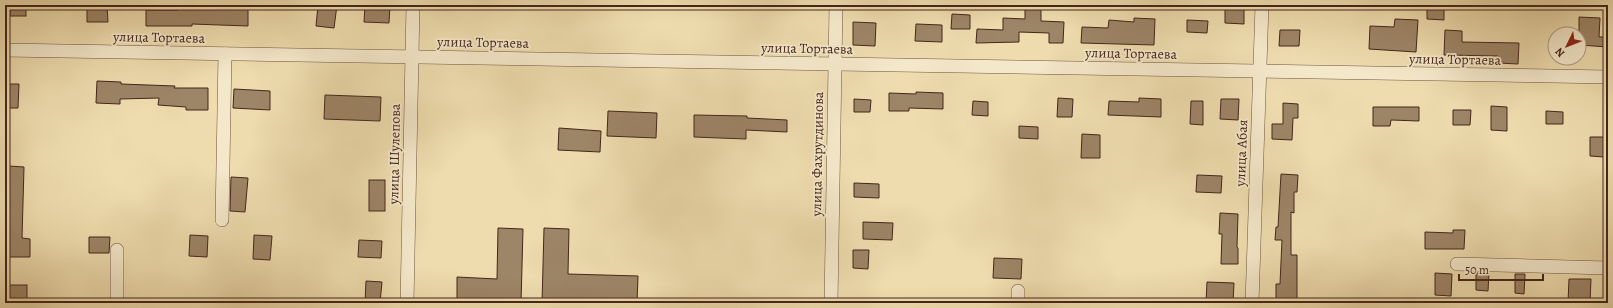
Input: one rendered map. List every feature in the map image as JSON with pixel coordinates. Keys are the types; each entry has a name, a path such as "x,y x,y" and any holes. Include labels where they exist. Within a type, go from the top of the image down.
{"street":[{"name":"улица Шулепова","path":"407,303 413,5"},
{"name":"улица Фахрутдинова","path":"831,303 836,5"},
{"name":"улица Абая","path":"1252,303 1262,5"},
{"name":"улица Тортаева","path":"5,50 1608,77"},
{"path":"222,220 225,54"},
{"path":"117,250 117,303"},
{"path":"1457,264 1608,268"}],"building":[{"path":"10,5 26,5 26,16 10,16"},
{"path":"87,5 107,5 108,22 87,22"},
{"path":"231,5 248,5 248,26 192,24 192,26 146,26 146,10 178,10 178,6 231,8"},
{"path":"318,5 337,5 334,28 316,26"},
{"path":"365,5 390,5 389,23 364,22"},
{"path":"1427,5 1444,5 1444,20 1427,19"},
{"path":"1225,6 1244,6 1244,24 1225,23"},
{"path":"1025,7 1041,8 1041,21 1064,22 1063,43 1049,43 1049,33 1019,32 1019,42 976,43 977,29 1003,30 1003,18 1025,19"},
{"path":"952,14 970,15 970,29 951,29"},
{"path":"1579,17 1600,18 1599,37 1608,37 1608,47 1587,46 1587,26 1579,26"},
{"path":"1134,18 1155,19 1154,45 1081,43 1082,27 1108,28 1109,20 1134,22"},
{"path":"1395,19 1418,20 1416,52 1369,49 1370,26 1394,27"},
{"path":"1187,20 1208,21 1207,33 1187,32"},
{"path":"853,22 876,23 875,46 853,45"},
{"path":"916,24 942,25 942,42 915,41"},
{"path":"1280,30 1300,30 1299,46 1279,46"},
{"path":"1445,30 1462,31 1462,42 1519,43 1518,64 1498,63 1498,56 1444,55"},
{"path":"97,81 121,82 121,84 175,86 174,88 208,88 208,110 186,110 186,107 158,105 159,98 120,99 120,104 96,103"},
{"path":"9,84 19,84 18,108 8,108"},
{"path":"234,89 270,91 270,110 233,108"},
{"path":"916,92 943,93 943,109 909,108 909,111 889,111 889,93 916,94"},
{"path":"325,95 381,97 380,121 324,119"},
{"path":"1058,98 1073,99 1072,117 1057,117"},
{"path":"1139,98 1161,99 1161,117 1108,115 1109,101 1139,102"},
{"path":"854,99 871,100 870,112 854,112"},
{"path":"1221,99 1239,99 1238,120 1220,119"},
{"path":"973,101 988,102 988,116 972,115"},
{"path":"1191,101 1203,101 1203,125 1190,124"},
{"path":"1283,103 1298,104 1298,118 1293,118 1292,140 1272,139 1272,124 1283,124"},
{"path":"1491,106 1507,107 1507,131 1491,130"},
{"path":"1373,107 1419,107 1419,121 1391,120 1390,126 1373,126"},
{"path":"1453,110 1471,110 1470,125 1453,125"},
{"path":"608,111 657,113 656,138 607,136"},
{"path":"1546,111 1563,112 1563,124 1546,124"},
{"path":"694,115 747,116 747,118 787,120 787,132 746,130 746,139 694,137"},
{"path":"1019,126 1038,127 1038,139 1019,138"},
{"path":"559,128 601,131 600,152 558,150"},
{"path":"1082,134 1100,135 1100,158 1081,158"},
{"path":"1590,137 1604,137 1604,157 1590,156"},
{"path":"9,166 24,167 22,238 30,239 30,257 9,257 9,226 6,226 7,203 5,203"},
{"path":"1281,174 1298,175 1297,192 1294,192 1294,213 1291,212 1291,255 1297,255 1297,302 1276,301 1276,284 1280,284 1282,240 1275,240 1276,227 1278,227"},
{"path":"1197,175 1222,176 1221,193 1196,192"},
{"path":"231,177 248,178 245,212 230,211"},
{"path":"369,180 385,180 385,211 369,211"},
{"path":"854,183 879,184 879,198 854,197"},
{"path":"1220,213 1238,214 1238,264 1221,264 1222,234 1219,234"},
{"path":"863,222 893,223 892,240 863,239"},
{"path":"498,228 523,229 521,303 457,303 457,277 497,279"},
{"path":"544,228 569,229 568,274 638,276 637,303 542,303"},
{"path":"1453,230 1465,230 1464,249 1425,249 1425,232 1453,233"},
{"path":"190,235 208,236 207,257 189,256"},
{"path":"254,235 272,236 270,260 253,259"},
{"path":"89,237 110,237 109,253 89,253"},
{"path":"359,240 382,241 381,258 358,257"},
{"path":"853,250 869,250 868,269 853,268"},
{"path":"994,258 1022,259 1021,279 993,278"},
{"path":"1435,273 1452,274 1451,296 1435,295"},
{"path":"1476,273 1489,273 1488,291 1476,290"},
{"path":"1515,274 1525,274 1524,294 1515,293"},
{"path":"1569,279 1591,279 1590,303 1568,302"},
{"path":"366,281 382,282 380,303 365,303"},
{"path":"1207,282 1234,283 1233,303 1206,303"},
{"path":"6,285 27,285 27,303 6,303"}]}
